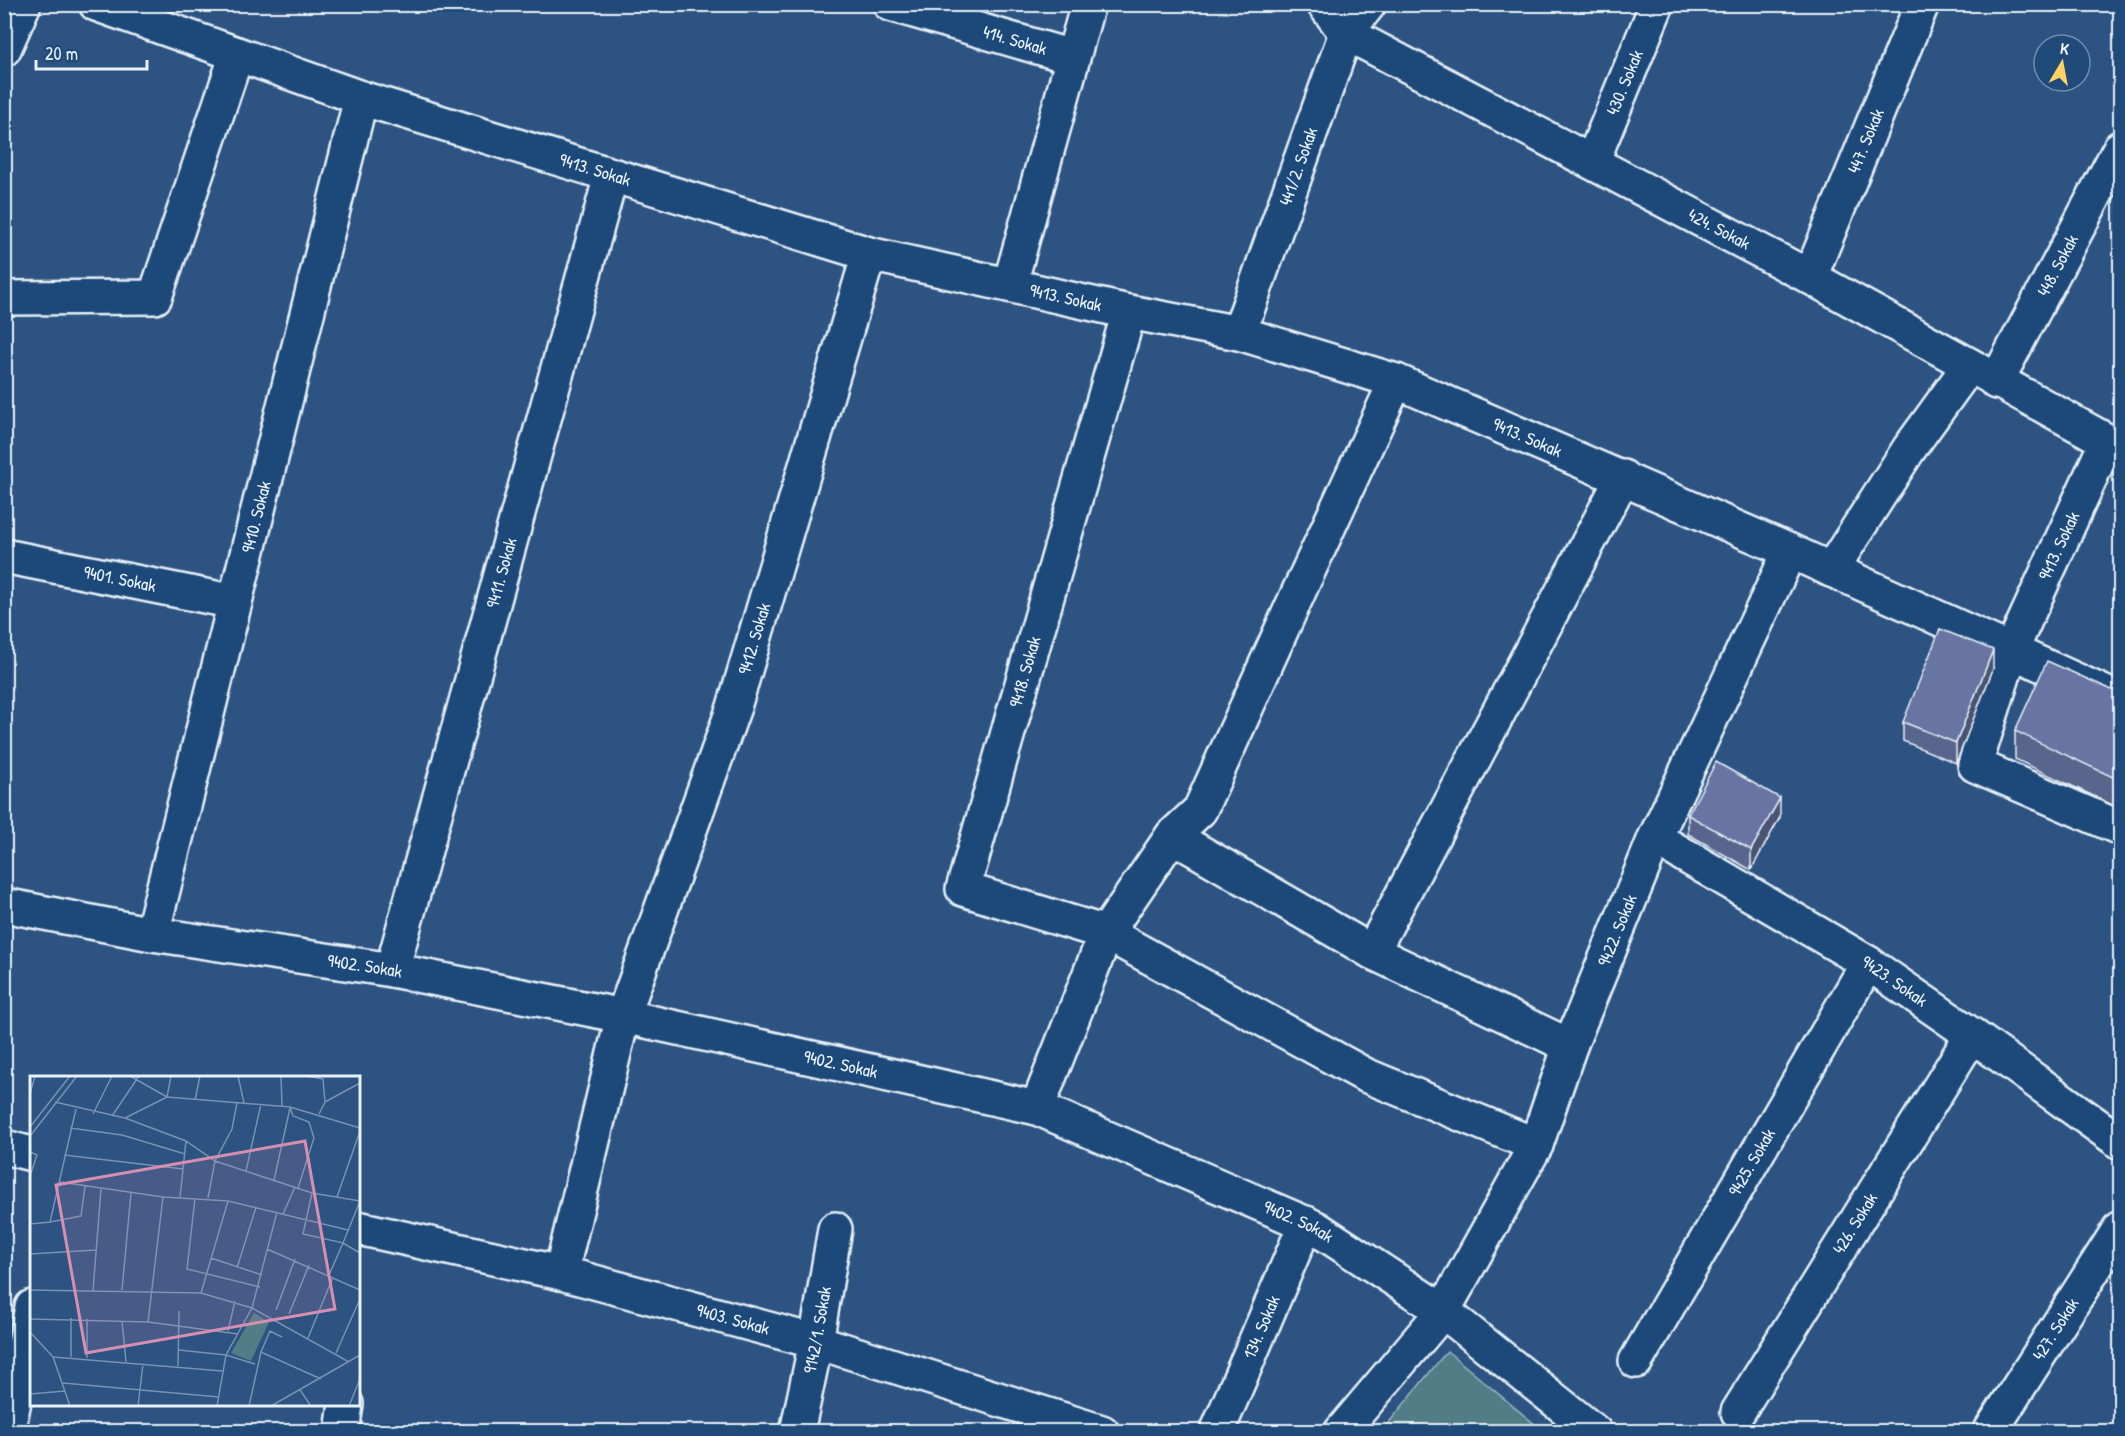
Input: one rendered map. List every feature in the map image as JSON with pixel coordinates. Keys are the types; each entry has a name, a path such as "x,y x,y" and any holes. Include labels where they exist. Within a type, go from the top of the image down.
{"street":[{"path":"4,49 24,4"},
{"name":"9413. Sokak","path":"96,4 361,98 869,254 1129,312 1239,333 1396,381 1623,477 2121,700"},
{"name":"414. Sokak","path":"890,4 1072,57"},
{"path":"1010,284 1088,4"},
{"name":"424. Sokak","path":"1324,4 1346,33 1810,277 2114,444"},
{"name":"441/2. Sokak","path":"1239,333 1346,33 1369,4"},
{"name":"430. Sokak","path":"1592,162 1657,4"},
{"name":"447. Sokak","path":"1810,277 1922,4"},
{"path":"4,298 155,297 237,54"},
{"name":"9410. Sokak","path":"153,934 361,98"},
{"name":"448. Sokak","path":"1831,570 1909,449 1983,374 2121,148"},
{"name":"9411. Sokak","path":"392,970 611,176"},
{"name":"9412. Sokak","path":"561,1274 623,1016 734,707 869,254"},
{"name":"9418. Sokak","path":"1106,933 963,889 1129,312"},
{"path":"1037,1108 1106,933 1172,836 1200,810 1396,381"},
{"name":"9413. Sokak","path":"2114,444 2011,651 1975,765 2121,828"},
{"path":"1372,952 1623,477"},
{"name":"9422. Sokak","path":"1341,1431 1443,1311 1536,1145 1570,1046 1655,838 1790,551"},
{"name":"9401. Sokak","path":"4,556 235,602"},
{"path":"1172,836 1372,952 1570,1046"},
{"name":"9423. Sokak","path":"1655,838 1868,963 2121,1142"},
{"name":"9402. Sokak","path":"4,905 153,934 392,970 623,1016 1037,1108 1316,1228 1443,1311 1595,1431"},
{"path":"1106,933 1365,1076 1536,1145"},
{"name":"9425. Sokak","path":"1636,1361 1868,963"},
{"name":"426. Sokak","path":"1738,1412 1972,1035"},
{"path":"4,1147 30,1154"},
{"name":"134. Sokak","path":"1218,1431 1306,1223"},
{"name":"9403. Sokak","path":"360,1228 561,1274 816,1342 1102,1431"},
{"name":"427. Sokak","path":"1990,1431 2121,1228"},
{"name":"9142/1. Sokak","path":"797,1431 816,1342 835,1229"},
{"path":"8,1431 30,1317"},
{"path":"342,1431 346,1406"}],"green space":[{"path":"1447,1351 1543,1431 1382,1431"}],"building":[{"path":"1940,629 1993,650 1956,743 1903,722"},
{"path":"2047,661 2121,694 2121,772 2117,779 2015,731"},
{"path":"1716,762 1780,798 1751,850 1688,815"}]}
